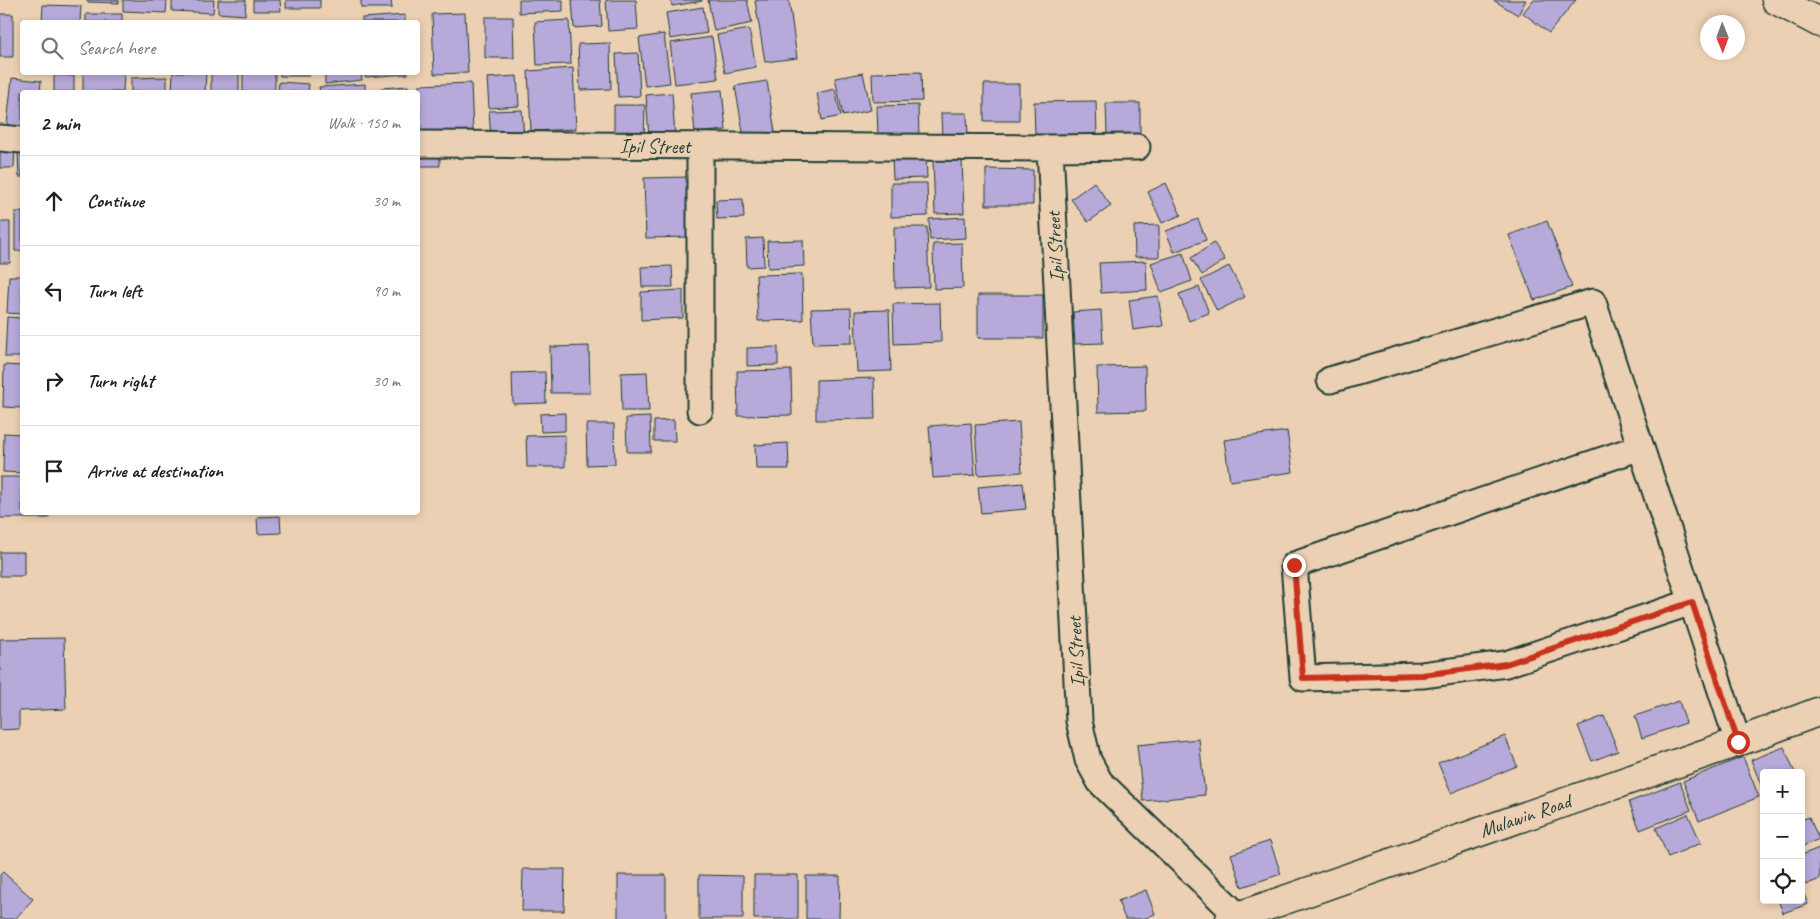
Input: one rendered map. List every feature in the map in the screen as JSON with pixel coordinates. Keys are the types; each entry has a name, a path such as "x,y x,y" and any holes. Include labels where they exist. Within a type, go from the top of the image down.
{"main road":[{"path":"1776,0 1814,14"},
{"name":"Mulawin Road","path":"1234,918 1738,742 1820,711"}],"street":[{"path":"0,138 20,140"},
{"name":"Ipil Street","path":"420,144 1050,148 1080,721 1088,760 1100,782 1234,918"},
{"path":"700,146 700,410"},
{"path":"1050,148 1137,147"},
{"path":"1330,380 1593,302 1738,742"},
{"path":"1641,447 1294,565 1303,678 1422,675 1506,664 1692,602"}],"building":[{"path":"87,0 119,0 119,3 87,2"},
{"path":"123,0 167,0 166,13 123,11"},
{"path":"172,0 214,0 213,13 172,11"},
{"path":"218,0 246,0 245,15 218,13"},
{"path":"253,0 280,0 281,11 253,11"},
{"path":"286,0 320,0 320,8 286,8"},
{"path":"361,0 391,0 392,8 361,8"},
{"path":"519,0 563,0 563,11 519,13"},
{"path":"572,0 600,0 602,26 574,28"},
{"path":"606,0 636,0 638,29 608,31"},
{"path":"671,0 702,0 702,1 672,6"},
{"path":"708,0 747,0 752,23 714,31"},
{"path":"789,0 797,58 765,62 755,1"},
{"path":"1493,0 1526,0 1518,15"},
{"path":"1533,0 1576,0 1549,33 1523,13"},
{"path":"43,5 81,6 80,20 42,20"},
{"path":"703,7 707,33 670,39 666,13"},
{"path":"465,13 468,73 434,74 432,14"},
{"path":"0,14 13,14 13,57 0,57"},
{"path":"86,14 122,14 122,20 86,20"},
{"path":"405,15 405,20 362,20 362,18"},
{"path":"485,17 513,17 514,58 485,58"},
{"path":"569,20 571,64 537,65 535,22"},
{"path":"749,29 756,67 725,73 717,35"},
{"path":"664,34 670,83 645,86 639,38"},
{"path":"712,37 718,79 675,84 670,43"},
{"path":"610,43 611,89 580,90 578,44"},
{"path":"638,53 640,96 618,97 616,54"},
{"path":"573,68 576,129 531,131 528,71"},
{"path":"921,72 922,101 873,102 872,73"},
{"path":"863,73 871,110 843,116 835,78"},
{"path":"54,75 74,76 74,90 54,90"},
{"path":"83,75 124,75 123,90 83,90"},
{"path":"173,75 206,75 205,90 172,90"},
{"path":"211,75 239,75 239,90 211,90"},
{"path":"243,75 275,75 275,90 243,90"},
{"path":"280,75 309,75 309,76"},
{"path":"325,75 361,75 362,80 325,84"},
{"path":"365,75 394,75 365,77"},
{"path":"517,76 519,106 489,108 487,78"},
{"path":"167,77 167,90 131,90 131,78"},
{"path":"12,78 41,81 40,90 20,90 20,127 7,125"},
{"path":"767,81 775,132 744,137 735,86"},
{"path":"279,82 309,84 308,90 278,90"},
{"path":"471,83 473,132 421,135 419,85"},
{"path":"365,84 365,90 320,90 319,87"},
{"path":"984,84 1019,84 1019,121 984,121"},
{"path":"408,86 409,90 381,90 381,88"},
{"path":"835,89 841,116 822,120 817,93"},
{"path":"722,90 726,130 695,133 691,93"},
{"path":"672,93 675,136 649,138 646,95"},
{"path":"1096,101 1097,136 1035,137 1034,102"},
{"path":"1106,103 1140,103 1140,135 1107,135"},
{"path":"614,105 645,105 644,138 614,138"},
{"path":"918,105 919,136 878,137 877,106"},
{"path":"522,110 524,138 491,139 489,111"},
{"path":"941,113 967,113 968,139 942,139"},
{"path":"0,147 15,147 14,168 0,168"},
{"path":"420,149 440,149 440,166 420,166"},
{"path":"18,152 20,152 20,177"},
{"path":"926,156 927,178 893,179 892,157"},
{"path":"962,159 964,213 935,214 933,160"},
{"path":"986,169 1033,170 1033,205 986,205"},
{"path":"688,177 691,237 646,238 644,178"},
{"path":"1094,182 1111,206 1088,222 1071,199"},
{"path":"891,183 927,183 928,216 891,217"},
{"path":"1166,183 1181,215 1162,223 1148,192"},
{"path":"743,199 744,218 717,219 716,200"},
{"path":"15,212 20,212 20,251 15,251"},
{"path":"965,217 966,238 930,240 929,219"},
{"path":"1198,219 1206,240 1174,252 1166,231"},
{"path":"1547,221 1572,287 1534,300 1509,235"},
{"path":"0,222 10,222 10,263 0,263"},
{"path":"1159,225 1159,257 1135,257 1134,226"},
{"path":"894,227 927,227 929,287 895,288"},
{"path":"763,238 764,266 747,267 746,239"},
{"path":"803,240 804,266 768,268 767,241"},
{"path":"962,243 963,288 934,289 933,244"},
{"path":"1214,243 1225,260 1202,275 1191,258"},
{"path":"1183,253 1192,281 1161,292 1151,263"},
{"path":"1146,261 1147,290 1101,293 1099,263"},
{"path":"672,266 673,287 642,287 641,267"},
{"path":"1229,266 1245,297 1217,311 1201,280"},
{"path":"802,274 803,320 758,321 756,275"},
{"path":"9,276 20,276 20,314 7,313"},
{"path":"1199,287 1209,313 1189,321 1179,294"},
{"path":"683,290 683,318 641,320 641,292"},
{"path":"978,295 1043,295 1043,338 978,338"},
{"path":"1158,296 1163,326 1133,330 1129,300"},
{"path":"940,303 941,342 894,344 893,304"},
{"path":"851,308 852,343 813,344 811,309"},
{"path":"889,310 891,371 857,372 855,311"},
{"path":"1101,310 1103,343 1075,344 1073,312"},
{"path":"7,317 20,318 20,357 5,357"},
{"path":"589,346 590,393 551,393 550,347"},
{"path":"778,347 778,365 747,366 747,348"},
{"path":"4,365 20,366 20,408 3,407"},
{"path":"1145,366 1146,411 1098,412 1097,367"},
{"path":"791,370 792,415 738,416 737,371"},
{"path":"545,372 546,403 513,404 512,373"},
{"path":"647,372 649,411 622,411 621,373"},
{"path":"874,378 875,419 816,420 816,380"},
{"path":"565,413 565,431 541,432 540,414"},
{"path":"650,417 651,452 627,452 626,418"},
{"path":"674,420 675,441 654,441 654,421"},
{"path":"1019,422 1022,472 978,475 975,425"},
{"path":"971,423 975,475 933,478 929,426"},
{"path":"586,424 614,424 615,464 587,465"},
{"path":"1287,431 1293,472 1230,481 1224,440"},
{"path":"4,433 20,434 20,473 3,472"},
{"path":"565,435 565,467 527,467 526,436"},
{"path":"788,443 789,469 756,469 755,445"},
{"path":"0,477 20,477 20,515 49,515 49,518 0,518"},
{"path":"1023,483 1026,509 981,513 978,487"},
{"path":"280,516 281,533 258,534 257,517"},
{"path":"0,552 24,552 24,576 0,576"},
{"path":"64,638 66,709 19,711 19,729 0,730 0,639"},
{"path":"1679,701 1686,723 1642,738 1635,716"},
{"path":"1604,716 1618,751 1592,761 1578,726"},
{"path":"1505,736 1517,766 1451,793 1438,763"},
{"path":"1199,739 1205,795 1143,801 1137,745"},
{"path":"1784,747 1793,769 1760,769 1760,782 1751,760"},
{"path":"1743,757 1759,797 1699,821 1683,781"},
{"path":"1680,782 1691,810 1640,830 1629,802"},
{"path":"1688,814 1701,843 1668,857 1656,828"},
{"path":"1809,817 1819,839 1805,845 1805,818"},
{"path":"1270,841 1281,874 1242,887 1231,854"},
{"path":"1819,848 1820,879 1805,885 1805,859 1805,853"},
{"path":"523,869 565,869 564,911 522,911"},
{"path":"3,872 33,899 15,919 0,919 0,875"},
{"path":"618,875 666,875 666,919 618,919"},
{"path":"699,875 743,876 743,919 699,919"},
{"path":"754,875 798,875 798,919 754,919"},
{"path":"806,876 840,876 839,919 806,919"},
{"path":"1146,890 1155,914 1143,919 1125,919 1118,901"},
{"path":"1805,897 1808,904 1783,913 1780,904 1805,904"}],"route":[{"path":"1294,565 1303,678 1422,675 1506,664 1692,602 1738,742"}]}
